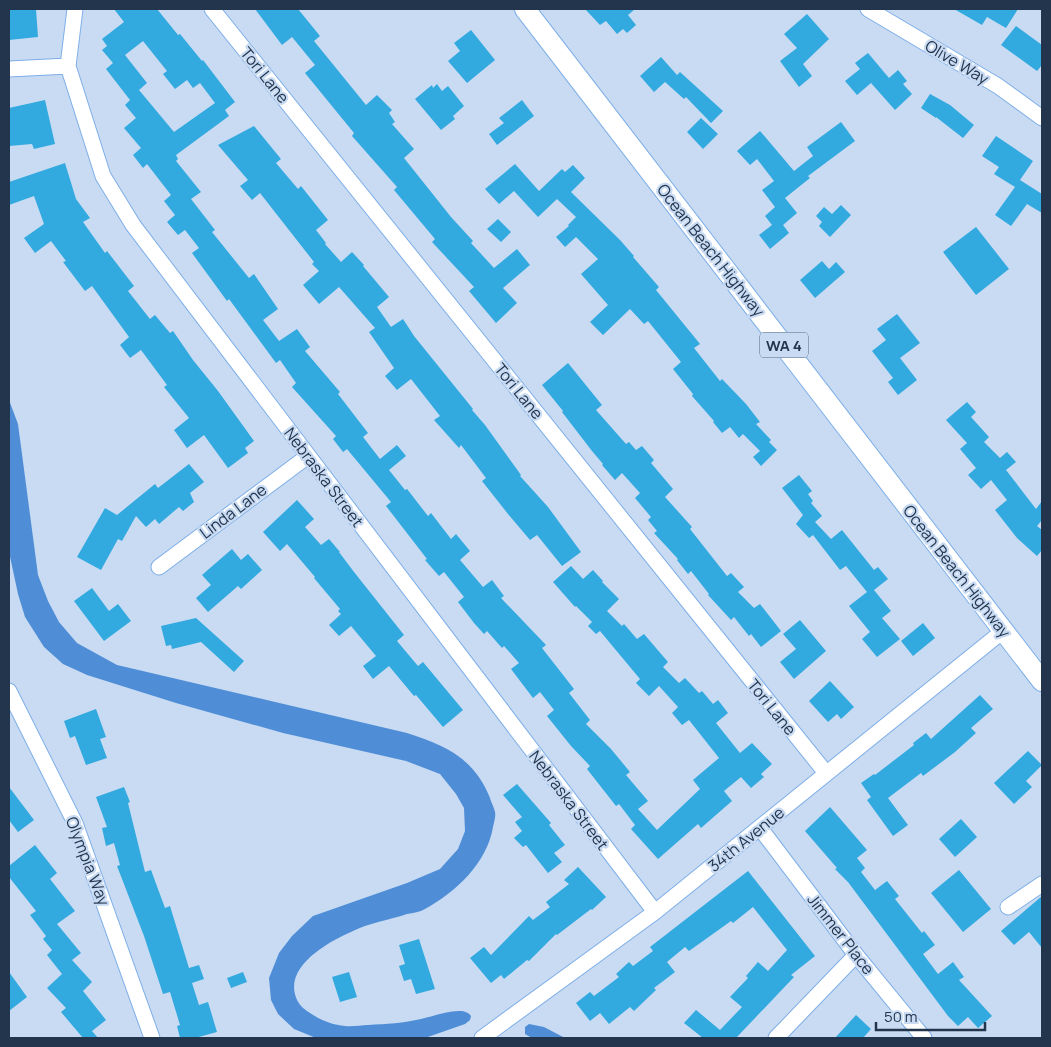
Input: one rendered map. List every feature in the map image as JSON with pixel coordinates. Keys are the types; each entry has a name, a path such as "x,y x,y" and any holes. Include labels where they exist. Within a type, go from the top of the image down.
{"main road":[{"name":"Ocean Beach Highway","path":"525,9 1042,681"}],"street":[{"name":"Nebraska Street","path":"75,9 68,66 104,176 132,225 655,912"},
{"name":"Tori Lane","path":"212,9 826,774"},
{"name":"Olive Way","path":"868,9 998,86 1042,118"},
{"path":"9,70 68,66"},
{"name":"Linda Lane","path":"159,567 308,456"},
{"name":"34th Avenue","path":"482,1038 655,912 1003,631"},
{"name":"Olympia Way","path":"9,691 75,823 152,1038"},
{"name":"Jimmer Place","path":"760,828 856,955 924,1038"},
{"path":"1008,907 1042,884"},
{"path":"776,1038 856,955"}],"water":[{"path":"9,400 18,424 38,575 59,622 77,643 117,665 407,733 446,748 467,763 476,773 490,798 495,815 490,840 484,853 468,875 448,894 419,912 359,928 320,949 302,967 296,977 294,988 297,1000 304,1009 318,1018 336,1025 351,1026 402,1022 457,1011 466,1012 471,1016 470,1020 465,1024 425,1038 316,1038 294,1029 278,1014 271,1000 269,978 279,953 292,936 313,916 407,883 440,869 458,849 465,831 464,808 456,794 440,774 406,761 283,733 176,703 87,675 63,664 44,647 25,617 9,552"},
{"path":"529,1024 544,1027 565,1038 532,1038 525,1034 525,1027"}],"building":[{"path":"9,9 36,9 38,37 9,40"},
{"path":"114,9 157,9 178,35 180,34 203,60 235,102 225,110 229,116 176,155 178,159 176,161 201,192 191,199 215,230 212,232 249,278 254,274 278,309 263,320 279,341 297,329 310,347 305,351 340,392 338,394 368,433 363,437 380,459 397,445 406,456 389,470 428,516 431,513 451,539 456,534 470,551 460,560 483,587 492,580 504,596 501,598 546,645 542,648 574,689 569,693 590,720 586,724 611,749 630,772 626,775 648,801 638,809 657,830 700,789 693,780 719,758 689,720 682,725 672,713 678,707 659,686 649,696 636,683 640,679 600,631 596,634 588,626 592,622 575,607 553,582 571,566 583,579 593,570 619,599 607,611 622,626 624,624 637,639 644,634 668,662 663,667 679,683 685,678 699,693 702,691 713,704 718,700 728,713 716,723 740,753 752,743 772,764 761,774 764,777 751,788 741,777 724,791 732,801 701,828 698,824 658,859 631,829 635,825 619,804 616,806 587,769 590,766 547,716 554,710 540,692 533,698 511,669 519,663 504,646 502,648 487,631 484,634 474,623 458,602 464,597 444,572 439,576 425,560 427,559 386,506 391,502 347,449 343,452 333,439 336,436 292,387 296,383 280,360 276,363 229,299 227,301 192,253 199,248 185,230 178,235 167,222 175,215 164,201 171,195 147,164 143,168 133,155 141,148 124,128 136,118 125,105 130,100 106,69 113,63 102,50 107,46 102,39 124,22","holes":["143,41 167,71 163,74 175,89 187,80 193,88 200,83 215,103 174,132 139,90 147,83 125,55"]},
{"path":"255,9 298,9 320,36 314,41 366,105 377,95 392,110 389,113 395,122 392,124 414,149 404,158 451,217 473,241 471,243 494,268 517,249 530,265 503,288 517,303 496,323 469,291 474,287 432,242 435,239 394,190 397,187 352,136 354,133 305,73 315,65 292,37 282,45"},
{"path":"585,9 635,9 628,15 636,25 627,33 623,29 617,34 606,21 600,25"},
{"path":"954,9 1018,9 1006,28 987,17 982,25"},
{"path":"807,14 829,39 803,64 812,76 799,87 780,61 797,48 784,34"},
{"path":"1016,26 1042,45 1042,65 1037,71 1001,45"},
{"path":"471,30 495,60 467,83 448,61 460,51 454,43"},
{"path":"868,53 889,78 898,70 907,81 903,84 912,94 895,110 871,83 857,95 845,81 860,69 855,63"},
{"path":"661,57 677,75 680,72 723,111 711,123 686,97 684,99 665,82 654,92 640,76"},
{"path":"437,84 442,91 448,86 464,106 453,116 455,119 441,130 415,99 432,85 433,88"},
{"path":"930,94 950,105 974,125 963,138 921,108"},
{"path":"45,100 55,144 34,149 32,144 9,146 9,108"},
{"path":"522,100 534,116 497,145 489,134 504,123 499,118"},
{"path":"701,118 718,134 703,149 687,132"},
{"path":"841,122 855,141 808,176 810,178 785,198 797,213 783,225 789,233 770,249 759,235 772,225 765,216 775,207 762,190 774,181 757,159 750,165 737,151 760,131 794,171 813,156 807,147"},
{"path":"254,126 281,159 276,163 298,189 301,186 328,220 316,230 325,244 341,262 352,252 364,265 389,297 377,307 391,327 403,319 414,336 485,425 520,476 548,507 581,552 562,566 537,535 530,540 508,514 482,481 486,478 461,445 459,448 434,420 440,416 411,379 397,390 385,376 394,368 369,332 375,328 339,287 319,304 303,285 319,271 312,264 314,262 260,193 252,200 240,186 248,180 218,145"},
{"path":"996,136 1033,161 1020,180 1042,194 1042,213 1027,204 1011,226 995,215 1015,187 994,174 999,167 982,156"},
{"path":"65,163 76,199 90,218 83,222 105,253 107,251 134,286 128,291 150,319 155,315 170,333 173,331 254,441 245,448 248,453 228,468 204,435 187,448 174,430 189,418 164,387 167,385 141,350 130,358 120,345 129,337 92,286 85,291 63,262 66,261 51,241 35,253 24,238 44,224 34,196 9,205 9,182"},
{"path":"515,164 539,191 562,169 565,172 573,165 585,178 571,192 620,240 659,287 656,290 700,344 694,348 720,381 722,379 746,404 760,422 756,424 771,440 769,442 777,450 761,466 753,457 760,451 743,434 739,438 730,427 722,433 692,396 693,394 673,369 681,362 648,321 644,324 630,309 603,335 590,322 608,305 581,274 598,259 576,237 565,247 556,237 576,217 557,199 538,217 514,191 499,204 485,189"},
{"path":"841,205 851,215 830,237 819,226 822,222 816,216 824,207 832,214"},
{"path":"498,219 511,232 501,242 487,229"},
{"path":"976,227 1009,269 976,295 943,252"},
{"path":"822,261 829,269 836,262 845,272 815,298 800,280"},
{"path":"897,314 920,343 900,358 917,380 898,395 888,382 893,378 872,351 886,340 877,329"},
{"path":"568,363 602,405 596,410 626,444 629,442 636,450 642,446 654,460 651,463 673,489 665,497 692,527 690,529 727,576 731,573 744,587 738,592 754,608 760,604 781,631 761,647 751,634 749,636 734,617 731,620 708,595 691,571 688,574 678,559 654,533 657,531 648,520 651,517 635,498 640,493 622,473 615,480 542,385"},
{"path":"967,402 976,412 971,417 989,437 984,442 1000,458 1007,452 1016,462 1006,470 1036,509 1042,501 1042,520 1037,526 1042,530 1042,550 1037,556 1017,538 995,510 1007,500 991,480 981,489 968,475 976,468 960,449 967,443 946,420"},
{"path":"189,464 204,482 190,493 194,502 183,511 179,507 159,524 155,519 146,527 136,516 122,541 118,539 101,570 77,557 105,508 117,515 155,484 158,488"},
{"path":"799,475 812,491 808,494 813,501 811,503 822,516 815,522 831,539 842,530 874,570 878,567 888,579 874,590 891,611 882,618 900,639 877,657 862,639 870,632 849,606 867,592 846,566 840,570 813,535 809,538 796,524 803,515 782,488"},
{"path":"297,500 314,519 305,527 321,545 329,539 404,635 397,641 418,666 423,662 463,710 443,727 389,666 373,679 363,666 376,656 351,626 339,636 329,625 341,614 338,611 340,609 287,544 280,551 263,532"},
{"path":"232,549 241,560 248,554 262,570 241,589 238,586 208,612 196,598 211,585 202,575"},
{"path":"92,588 109,611 118,604 131,621 104,641 74,601"},
{"path":"196,618 244,661 234,672 201,642 172,649 171,645 166,646 161,626"},
{"path":"800,620 826,651 794,679 780,662 796,649 783,634"},
{"path":"923,623 935,638 913,656 901,641"},
{"path":"830,681 854,707 841,719 837,714 828,722 809,701"},
{"path":"980,695 993,709 971,728 976,733 955,752 923,776 921,773 888,798 908,825 893,836 867,800 871,797 861,783 875,775 914,745 913,743 926,733 931,739"},
{"path":"96,709 106,737 100,739 107,758 86,765 75,736 70,738 64,721"},
{"path":"1028,751 1042,765 1026,781 1032,787 1014,804 994,783"},
{"path":"517,784 551,823 549,825 565,845 554,853 562,862 548,873 526,845 523,847 514,838 522,831 515,822 522,817 503,795"},
{"path":"9,787 34,820 18,832 9,820"},
{"path":"124,787 130,802 128,803 145,872 151,870 165,908 170,906 189,968 199,965 204,979 192,983 199,1005 208,1002 217,1032 195,1038 180,1038 177,1026 180,1025 170,992 163,994 144,936 117,866 120,865 114,843 106,846 102,828 107,827 96,797"},
{"path":"830,807 867,850 857,858 865,868 861,872 875,890 887,881 899,896 895,899 922,933 924,931 935,945 923,954 938,974 953,962 964,977 959,980 992,1016 978,1028 968,1017 958,1026 948,1016 848,882 835,869 837,868 805,831"},
{"path":"961,819 977,837 955,857 939,839"},
{"path":"35,845 57,873 50,879 75,911 57,924 81,953 72,960 92,982 83,991 106,1020 92,1031 98,1038 83,1038 61,1012 66,1008 47,988 62,974 47,955 52,950 43,939 46,936 30,915 36,911 9,877 9,866"},
{"path":"578,867 606,897 592,910 556,934 529,961 527,960 504,979 501,975 491,983 470,958 484,947 491,955 529,916 533,920 550,907 546,902 569,884 564,880"},
{"path":"959,870 991,909 963,932 931,893"},
{"path":"748,871 815,956 791,975 794,977 736,1038 703,1038 684,1023 696,1010 720,1030 742,1007 730,997 748,978 746,976 758,962 768,971 787,950 753,907 733,923 731,921 689,951 685,947 667,962 675,972 654,988 656,990 634,1011 630,1007 609,1024 600,1013 590,1021 576,1003 590,992 594,996 619,977 616,974 629,962 633,966 653,951 650,947"},
{"path":"1042,896 1042,948 1029,932 1014,945 1001,931"},
{"path":"419,939 435,989 416,994 411,979 404,981 399,966 405,964 399,945"},
{"path":"9,972 27,997 9,1011"},
{"path":"243,972 247,982 231,988 227,978"},
{"path":"349,972 357,997 340,1002 332,977"},
{"path":"856,1015 871,1029 863,1038 835,1038"}]}
